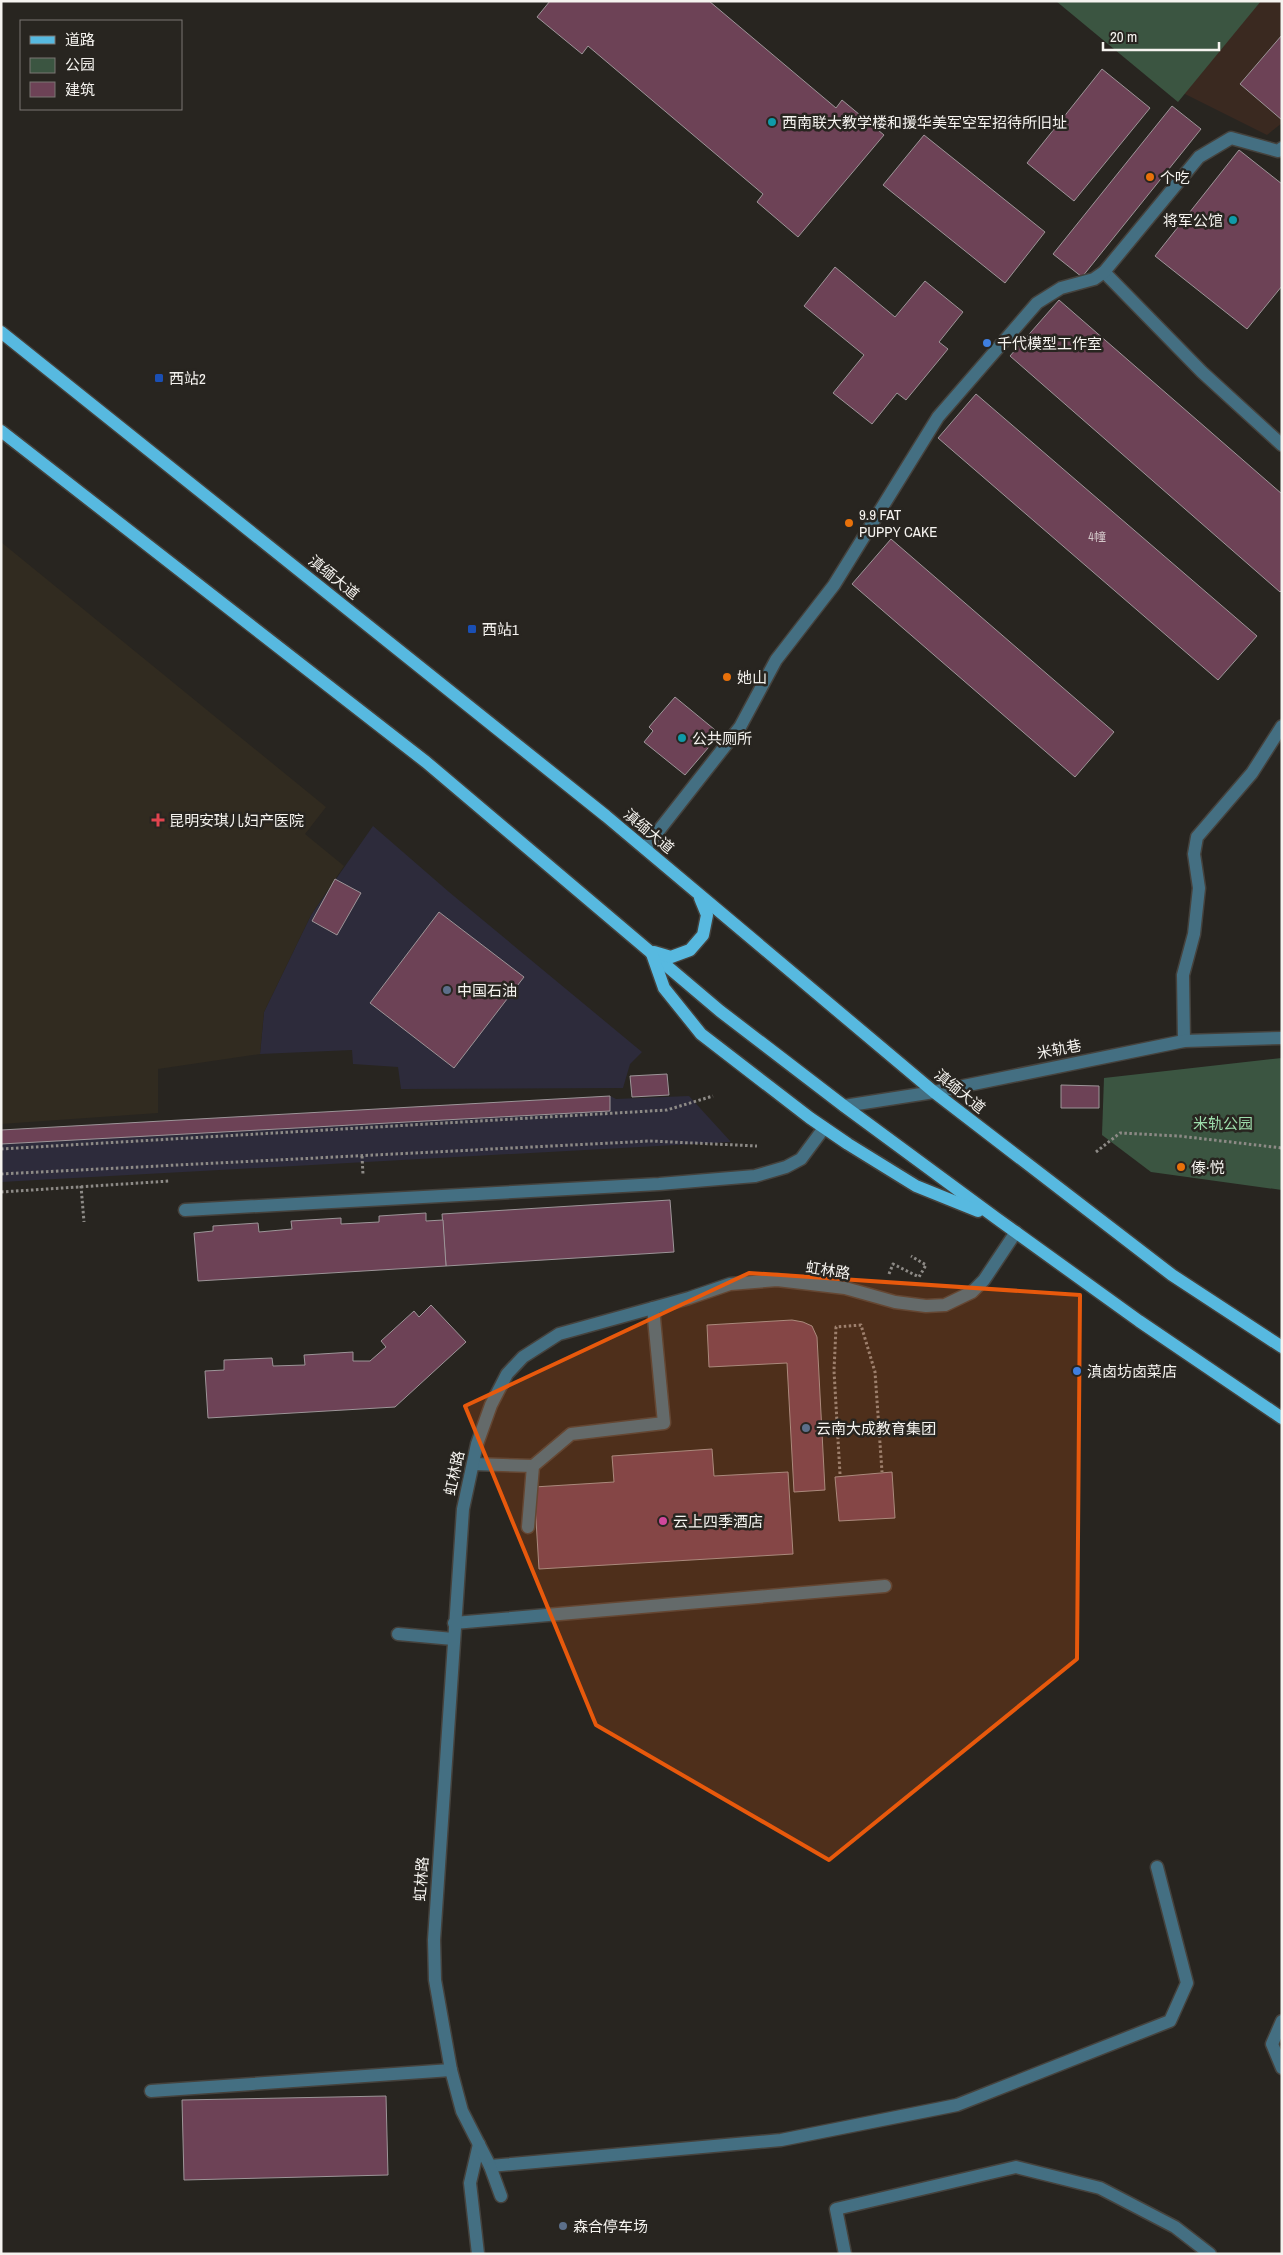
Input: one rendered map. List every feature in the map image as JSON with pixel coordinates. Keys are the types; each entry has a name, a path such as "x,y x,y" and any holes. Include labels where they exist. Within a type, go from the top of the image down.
{"main road":[{"name":"滇缅大道","path":"1,332 644,848 934,1092 1172,1275 1282,1347"},
{"path":"1,431 426,762 720,1011 844,1106 996,1218 1139,1321 1282,1418"},
{"path":"651,952 671,957 690,950 704,935 707,915 699,896"},
{"path":"651,952 664,988 701,1034 824,1128 916,1186 996,1218"}],"street":[{"path":"644,848 740,726 776,660 834,585 938,417 1037,303 1061,288 1094,279 1104,272 1199,157 1231,138 1278,151 1282,148"},
{"path":"1104,272 1202,372 1282,445"},
{"path":"1184,1041 1183,975 1194,934 1199,888 1194,854 1197,837 1252,773 1282,726"},
{"name":"米轨巷","path":"844,1106 934,1092 1184,1041 1282,1038"},
{"path":"185,1210 660,1184 755,1176 786,1168 801,1159 824,1128"},
{"name":"虹林路","path":"501,2196 490,2166 462,2111 451,2070 435,1980 434,1940 463,1509 472,1464 491,1405 507,1374 523,1357 559,1334 730,1284 777,1280 845,1288 895,1302 926,1306 945,1304 972,1292 978,1286 1016,1232"},
{"path":"472,1464 533,1466 571,1434 664,1422 652,1308"},
{"path":"528,1528 533,1466"},
{"path":"454,1623 885,1586"},
{"path":"398,1634 453,1639"},
{"path":"490,2166 781,2140 957,2105 1170,2021 1187,1984 1156,1867"},
{"path":"1282,2021 1272,2044 1282,2068"},
{"path":"151,2091 451,2070"},
{"path":"478,2254 470,2183 479,2144"},
{"path":"845,2254 836,2209 1016,2167 1100,2188 1175,2227 1210,2254"}],"path":[{"path":"1,1149 667,1110 713,1096"},
{"path":"1096,1152 1120,1134 1179,1136 1282,1148"},
{"path":"1,1174 650,1141 767,1146"},
{"path":"362,1156 362,1168"},
{"path":"1,1192 170,1181"},
{"path":"81,1186 84,1222"},
{"path":"906,1269 919,1277 926,1265 911,1256"},
{"path":"840,1474 834,1371 836,1327 861,1325 875,1372 882,1472"}],"highlighted area":[{"path":"749,1273 1080,1295 1077,1659 829,1860 596,1725 465,1406"}],"shaded area":[{"path":"1059,1 1282,1 1282,123 1267,135 1167,85"},
{"name":"昆明安琪儿妇产医院","path":"1,542 326,807 305,834 344,866 311,915 264,1012 260,1054 158,1069 158,1113 1,1124"},
{"path":"373,826 449,892 642,1052 630,1064 623,1088 401,1089 398,1067 353,1064 352,1050 260,1054 264,1012 311,915"},
{"path":"610,1096 616,1099 689,1096 731,1142 1,1182 1,1130"}],"green space":[{"path":"1056,1 1261,1 1178,102"},
{"name":"米轨公园","path":"1282,1058 1282,1190 1151,1172 1102,1135 1104,1078"}],"building":[{"name":"西南联大教学楼和援华美军空军招待所旧址","path":"550,1 709,1 836,108 842,100 884,135 798,237 757,202 763,194 588,46 582,54 537,17"},
{"path":"1282,35 1282,120 1240,84"},
{"path":"1102,69 1150,108 1074,201 1027,163"},
{"path":"1172,106 1201,129 1082,277 1053,254"},
{"path":"924,135 1045,232 1005,283 883,185"},
{"name":"将军公馆","path":"1239,150 1282,184 1282,286 1247,329 1155,256"},
{"path":"835,267 895,317 925,281 963,312 939,342 948,349 906,400 897,393 872,424 833,393 864,355 804,306"},
{"path":"1059,300 1282,494 1282,590 1280,592 1010,356"},
{"path":"976,394 1257,636 1218,680 938,438"},
{"path":"891,539 1114,732 1075,777 852,584"},
{"name":"公共厕所","path":"675,697 720,734 685,775 644,742 653,731 649,727"},
{"path":"335,879 361,893 337,935 312,921"},
{"name":"中国石油","path":"439,912 524,977 454,1068 370,1003"},
{"path":"667,1074 669,1095 632,1097 630,1076"},
{"path":"1061,1085 1099,1086 1099,1108 1061,1108"},
{"path":"610,1096 610,1111 1,1144 1,1130"},
{"path":"670,1200 674,1252 446,1266 442,1214"},
{"path":"426,1213 426,1221 443,1220 446,1266 198,1281 194,1233 213,1231 213,1226 258,1223 259,1232 292,1229 291,1221 341,1218 341,1224 379,1222 379,1216"},
{"path":"431,1305 466,1342 395,1407 208,1418 205,1371 224,1370 224,1360 272,1358 273,1366 305,1365 304,1355 353,1352 353,1361 370,1361 386,1347 381,1341 414,1311 419,1317"},
{"name":"云南大成教育集团","path":"792,1320 812,1326 817,1337 825,1490 794,1492 787,1363 709,1367 707,1325"},
{"name":"云上四季酒店","path":"712,1449 714,1476 788,1472 793,1554 539,1569 534,1487 614,1482 612,1456"},
{"path":"892,1472 895,1518 839,1521 835,1477"},
{"path":"386,2096 388,2175 184,2180 182,2100"}],"place":[{"name":"西南联大教学楼和援华美军空军招待所旧址","path":"772,122"},
{"name":"个吃","path":"1150,177"},
{"name":"将军公馆","path":"1233,220"},
{"name":"千代模型工作室","path":"987,343"},
{"name":"西站2","path":"159,378"},
{"name":"9.9 FAT PUPPY CAKE","path":"849,523"},
{"name":"西站1","path":"472,629"},
{"name":"她山","path":"727,677"},
{"name":"公共厕所","path":"682,738"},
{"name":"昆明安琪儿妇产医院","path":"158,820"},
{"name":"中国石油","path":"447,990"},
{"name":"傣·悦","path":"1181,1167"},
{"name":"滇卤坊卤菜店","path":"1077,1371"},
{"name":"云南大成教育集团","path":"806,1428"},
{"name":"云上四季酒店","path":"663,1521"},
{"name":"森合停车场","path":"563,2226"}]}
